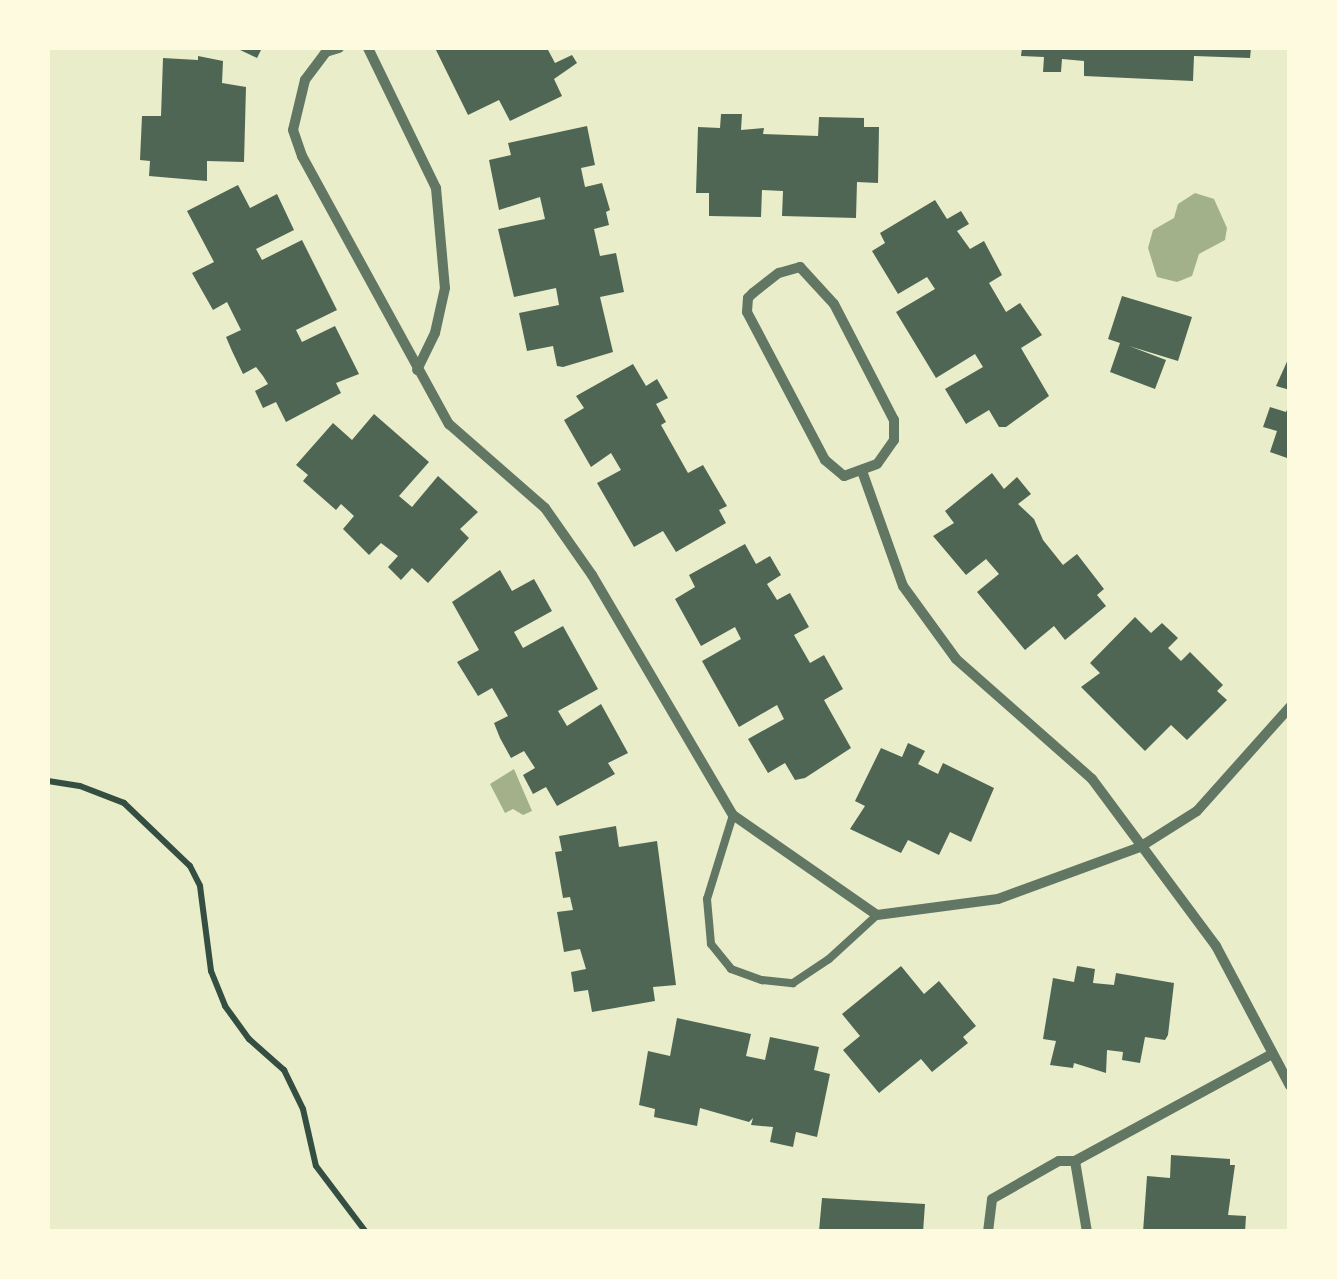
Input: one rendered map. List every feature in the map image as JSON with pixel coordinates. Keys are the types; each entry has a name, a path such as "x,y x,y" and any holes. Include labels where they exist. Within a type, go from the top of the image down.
{"street":[{"path":"339,48 326,52 305,80 293,130 302,156 449,424 545,508 574,548 734,815 877,915 998,898 1140,847 1197,811 1290,707"},
{"path":"368,48 436,188 446,288 435,333 417,370"},
{"path":"800,267 834,304 894,420 893,444 877,464 862,471 840,474 825,460 747,312 748,298 779,273 800,267"},
{"path":"862,471 903,586 945,644 1092,779 1216,946 1290,1086"},
{"path":"988,1232 992,1200 1059,1161 1075,1162 1272,1054"},
{"path":"1075,1162 1087,1232"}],"lane":[{"path":"734,815 708,899 711,944 731,969 762,980 793,983 829,959 877,915"}],"path":[{"path":"48,781 80,786 124,803 190,866 200,886 212,971 225,1006 249,1039 284,1070 303,1109 316,1166 366,1232"}],"shaded area":[{"path":"1195,193 1214,199 1227,228 1225,240 1199,254 1192,276 1177,282 1157,277 1148,248 1153,230 1174,218 1178,204"},
{"path":"514,769 532,811 523,815 513,809 505,813 490,784"}],"building":[{"path":"236,48 262,48 257,58"},
{"path":"435,48 547,48 555,63 572,55 577,63 554,79 562,96 510,121 499,100 468,115"},
{"path":"1022,48 1251,48 1250,58 1194,56 1193,81 1084,76 1084,61 1062,59 1061,72 1043,72 1044,57 1021,56"},
{"path":"198,56 223,61 222,83 246,87 244,162 207,161 207,181 149,176 150,161 140,160 142,116 161,116 163,58 198,60"},
{"path":"721,114 742,114 741,130 764,128 763,134 818,136 819,117 864,118 864,127 879,127 878,183 857,182 856,218 782,216 783,191 762,190 761,217 709,216 709,193 696,193 698,127 720,128"},
{"path":"587,126 595,165 581,168 585,187 602,183 610,210 606,212 609,225 594,229 600,256 616,253 624,292 600,297 613,352 563,367 557,366 553,346 527,351 519,313 559,305 556,288 514,297 498,229 545,219 540,197 499,210 489,160 511,155 508,143"},
{"path":"238,185 250,208 277,194 294,230 256,249 262,260 302,240 337,310 296,330 302,342 335,326 359,374 336,383 341,393 286,422 276,402 263,408 255,391 268,384 256,367 243,374 226,337 241,330 227,302 213,310 192,273 214,262 187,211"},
{"path":"935,200 947,219 961,211 969,224 957,231 970,249 984,241 1002,275 989,283 1006,312 1020,303 1042,335 1021,348 1049,396 1006,427 999,427 989,410 966,424 945,389 983,367 975,354 936,378 896,312 935,289 927,277 898,294 872,251 885,243 880,233"},
{"path":"1122,296 1192,317 1178,361 1129,346 1166,360 1155,389 1110,372 1120,343 1108,339"},
{"path":"1290,355 1290,390 1276,386"},
{"path":"633,364 646,386 657,379 668,398 656,404 666,422 661,425 688,473 703,465 727,506 719,510 726,523 676,552 663,531 634,547 597,483 621,470 611,453 591,467 564,420 584,408 576,396"},
{"path":"1290,403 1290,459 1270,452 1277,431 1263,427 1270,407 1286,412"},
{"path":"374,414 429,462 399,496 412,507 438,476 478,512 460,529 469,538 428,583 412,568 401,580 388,567 398,556 381,543 369,555 343,529 354,516 341,504 336,510 303,481 308,475 296,465 333,423 352,440"},
{"path":"992,473 1004,489 1017,477 1031,494 1018,504 1034,519 1043,540 1063,565 1077,554 1104,589 1097,595 1106,606 1065,640 1054,626 1025,650 977,592 999,574 986,559 966,575 933,536 954,523 945,511"},
{"path":"745,544 756,564 770,556 781,575 767,584 777,600 790,593 809,627 794,635 810,663 824,655 843,689 824,700 851,748 805,778 795,780 785,763 768,773 748,739 784,719 777,705 739,727 702,661 741,639 735,627 701,646 675,599 695,587 689,575"},
{"path":"500,570 512,591 534,579 552,611 514,632 523,648 563,626 598,689 558,711 567,726 601,704 628,753 608,763 615,774 557,806 546,787 533,794 523,775 535,768 524,751 511,758 494,723 508,716 492,688 478,696 457,662 479,650 452,602"},
{"path":"1135,617 1151,633 1162,623 1178,638 1168,648 1181,661 1190,652 1223,685 1217,691 1227,700 1187,740 1171,725 1145,751 1081,687 1100,673 1090,663"},
{"path":"908,743 925,751 918,764 938,774 943,763 994,788 971,842 950,832 939,855 908,840 901,853 850,829 865,806 855,801 881,748 902,757"},
{"path":"616,826 619,847 657,841 676,985 653,987 655,1001 592,1012 588,990 574,992 571,972 586,969 580,949 564,952 557,912 573,910 570,897 563,898 555,852 562,851 559,836"},
{"path":"901,966 924,994 939,981 976,1026 963,1037 968,1043 932,1072 921,1059 879,1093 843,1050 860,1036 842,1014"},
{"path":"1077,966 1095,969 1093,983 1114,985 1116,973 1174,983 1168,1035 1165,1040 1145,1037 1140,1063 1122,1060 1123,1052 1107,1050 1106,1073 1074,1063 1073,1068 1050,1065 1056,1041 1043,1039 1053,978 1074,982"},
{"path":"677,1018 751,1034 746,1056 765,1060 770,1037 819,1047 814,1070 830,1074 817,1137 796,1132 793,1147 770,1142 773,1127 751,1125 753,1118 749,1122 700,1108 697,1126 654,1117 655,1109 639,1105 648,1051 670,1056"},
{"path":"1171,1155 1230,1159 1230,1165 1235,1165 1228,1215 1246,1216 1245,1232 1143,1232 1147,1176 1170,1178"},
{"path":"822,1198 925,1204 923,1232 819,1231"}]}
